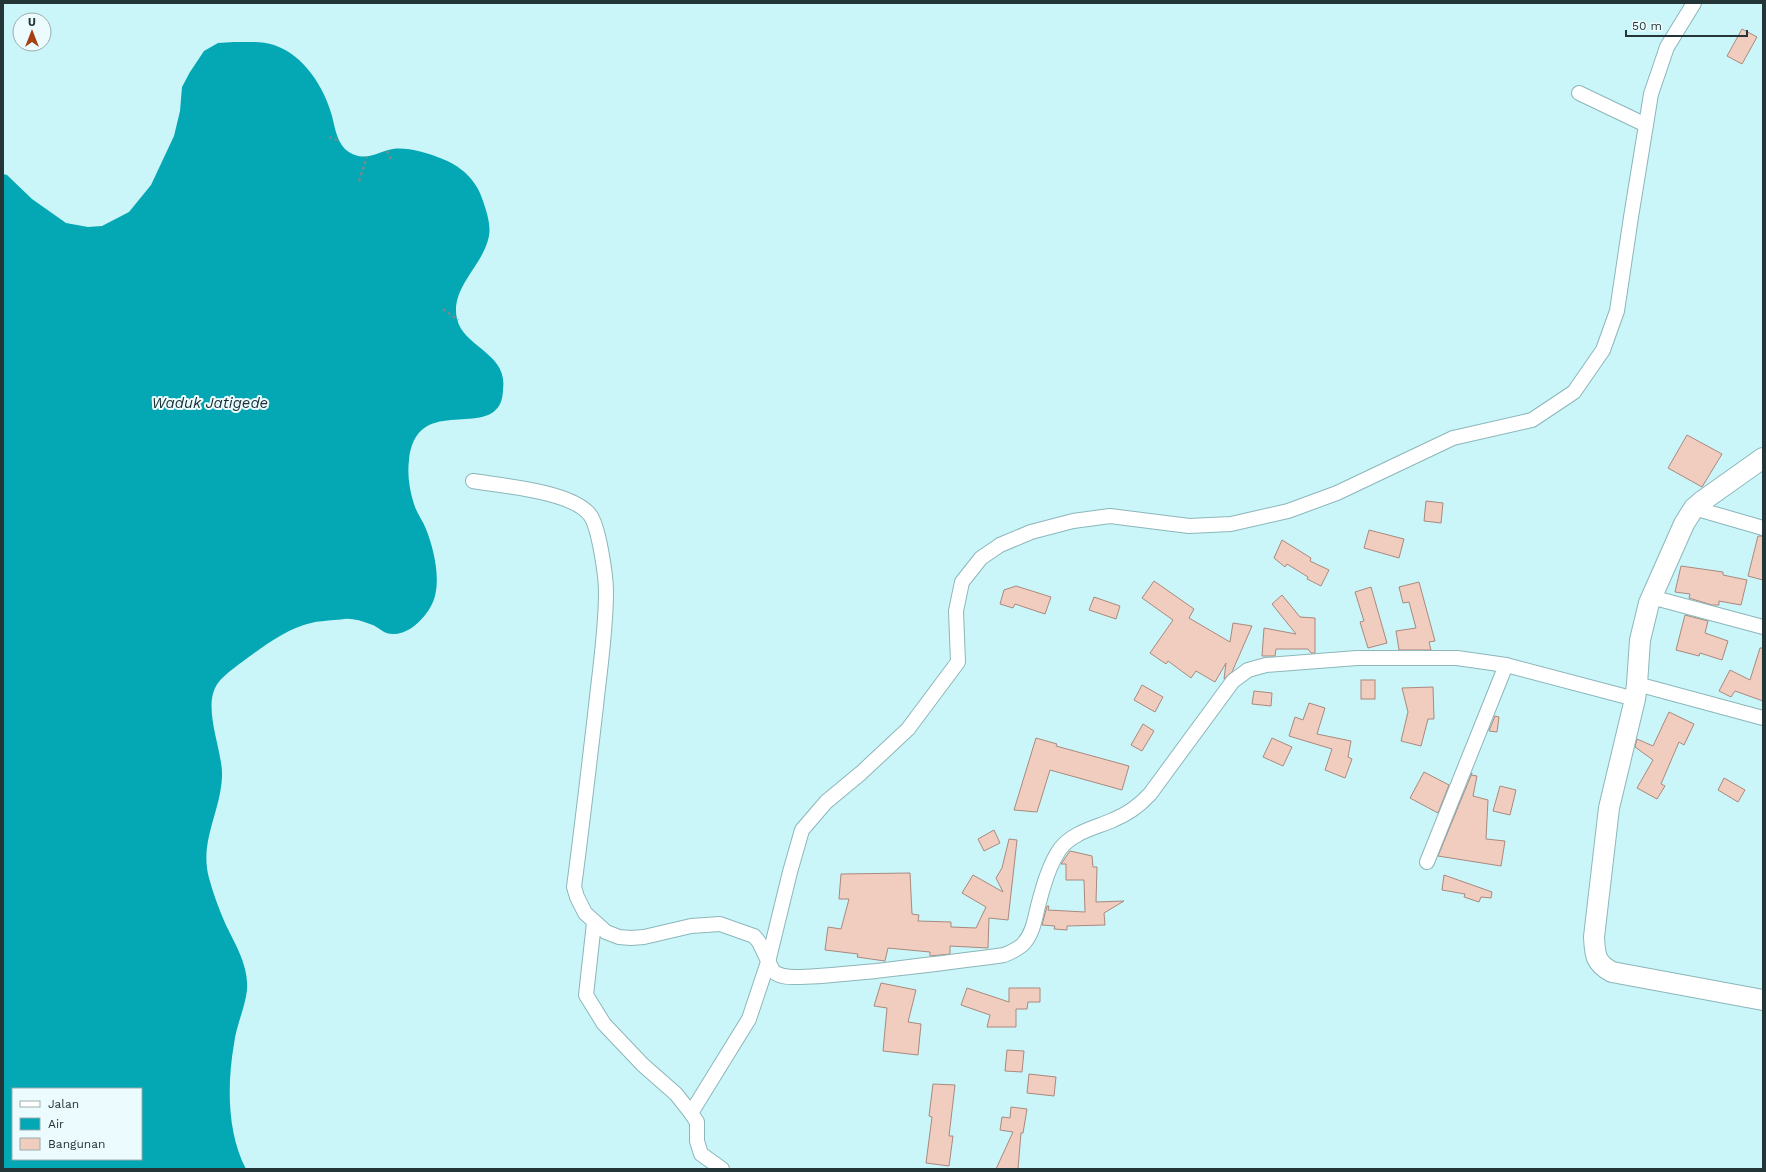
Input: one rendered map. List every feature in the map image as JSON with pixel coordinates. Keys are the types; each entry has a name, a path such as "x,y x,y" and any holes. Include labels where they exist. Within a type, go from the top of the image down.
{"street":[{"path":"691,1113 749,1019 768,962 802,830 826,802 862,773 908,729 958,662 956,611 962,582 981,558 1000,545 1031,532 1073,521 1110,516 1189,526 1231,524 1288,511 1337,493 1453,438 1532,420 1574,392 1604,350 1617,311 1651,94 1667,47 1694,3"},
{"path":"1579,93 1646,125"},
{"path":"1763,458 1694,508 1684,524 1648,603 1640,640 1636,691 1607,821 1594,937 1595,952 1601,966 1612,972 1763,1000"},
{"path":"473,481 551,494 573,502 590,515 595,526 600,547 606,591 603,646 574,887 585,913 594,923 606,932 619,937 631,938 691,926 720,924 754,936 759,942 768,962 777,975 796,977 845,974 976,959 1004,955 1016,950 1025,942 1032,931 1043,888 1056,855 1061,848 1070,839 1082,832 1113,820 1138,807 1150,794 1233,681 1248,670 1266,665 1357,658 1458,658 1506,665 1763,718"},
{"path":"1694,508 1763,528"},
{"path":"1652,597 1763,627"},
{"path":"1427,862 1506,665"},
{"path":"594,923 586,995 604,1024 643,1065 676,1094 691,1113 697,1122 697,1141 701,1154 722,1169"}],"path":[{"path":"329,137 340,141"},
{"path":"387,151 390,159"},
{"path":"359,181 367,157"},
{"path":"443,309 458,320"}],"water":[{"name":"Waduk Jatigede","path":"234,42 265,43 285,50 295,56 303,64 318,83 324,94 341,144 349,152 355,155 365,156 375,155 393,149 417,151 447,161 467,174 477,186 480,193 486,210 489,235 484,250 467,278 458,298 456,308 457,319 461,329 468,337 499,367 503,377 502,397 500,404 491,413 480,418 436,422 424,428 414,440 409,460 409,484 415,507 425,526 432,547 437,578 435,597 428,611 420,620 406,631 395,634 386,633 373,625 353,619 319,621 293,629 257,651 226,674 220,680 213,693 212,716 222,776 221,789 208,839 207,865 214,895 225,923 237,947 246,972 246,997 235,1037 230,1075 230,1108 235,1140 246,1169 3,1169 3,174 7,175 32,199 66,223 88,227 102,226 129,212 151,185 174,136 180,111 182,87 204,51 218,43"}],"building":[{"path":"1742,29 1757,37 1742,64 1727,56"},
{"path":"1687,435 1722,454 1702,487 1668,468"},
{"path":"1426,501 1443,503 1441,523 1424,521"},
{"path":"1369,530 1404,539 1399,558 1364,548"},
{"path":"1758,536 1763,536 1763,580 1748,576"},
{"path":"1282,540 1311,558 1310,561 1329,570 1321,586 1307,579 1308,577 1287,564 1285,567 1274,558"},
{"path":"1681,566 1723,572 1723,575 1747,580 1741,605 1719,601 1719,605 1712,605 1689,598 1690,594 1675,592"},
{"path":"1154,581 1194,609 1189,618 1230,642 1233,623 1252,626 1232,672 1224,679 1226,663 1215,682 1196,671 1191,678 1168,661 1166,664 1150,653 1173,620 1142,598"},
{"path":"1419,582 1435,641 1429,642 1431,650 1399,650 1396,631 1416,628 1409,602 1403,603 1399,587"},
{"path":"1016,586 1051,597 1045,614 1015,604 1013,608 1000,604 1004,590"},
{"path":"1371,587 1387,643 1368,648 1360,622 1364,621 1355,592"},
{"path":"1282,595 1300,617 1315,618 1315,653 1311,653 1308,649 1276,649 1275,656 1262,656 1264,628 1296,634 1272,604"},
{"path":"1094,597 1120,606 1116,619 1089,610"},
{"path":"1685,615 1708,621 1705,633 1728,641 1722,660 1700,653 1699,656 1676,650"},
{"path":"1760,648 1763,648 1763,701 1735,691 1731,697 1719,691 1730,670 1750,680"},
{"path":"1361,680 1375,680 1375,699 1361,699"},
{"path":"1142,685 1163,697 1155,712 1134,700"},
{"path":"1433,687 1434,719 1428,719 1421,746 1401,741 1408,712 1402,688"},
{"path":"1254,691 1272,693 1271,706 1252,704"},
{"path":"1309,703 1325,708 1317,734 1351,741 1348,757 1352,759 1345,778 1325,770 1332,749 1289,736 1295,717 1303,720"},
{"path":"1669,712 1694,724 1684,745 1679,742 1661,784 1665,786 1657,799 1637,788 1653,760 1635,747 1637,739 1653,746"},
{"path":"1495,716 1499,717 1497,732 1489,731"},
{"path":"1143,724 1154,731 1142,751 1131,745"},
{"path":"1036,738 1057,744 1056,746 1129,766 1122,790 1050,770 1037,812 1014,810"},
{"path":"1272,738 1292,747 1283,766 1263,757"},
{"path":"1424,772 1449,785 1438,813 1410,798"},
{"path":"1471,775 1477,776 1473,796 1488,800 1486,839 1505,841 1501,866 1438,856"},
{"path":"1724,778 1745,790 1738,802 1718,790"},
{"path":"1500,786 1516,790 1510,815 1493,811"},
{"path":"994,830 1000,843 984,851 978,839"},
{"path":"1009,839 1017,840 1008,920 989,918 988,948 950,946 950,954 930,956 930,952 888,948 885,961 857,957 858,954 825,950 828,927 841,929 849,899 839,899 841,874 910,873 912,914 919,915 918,921 951,922 951,927 976,928 986,907 962,893 973,875 1003,892 996,878 1002,868"},
{"path":"1070,851 1092,856 1093,867 1097,867 1096,902 1124,901 1104,913 1105,925 1067,926 1067,930 1054,929 1055,926 1042,925 1047,906 1049,906 1048,910 1085,912 1084,880 1066,880 1066,864 1061,864"},
{"path":"1444,875 1492,892 1491,898 1481,897 1479,902 1464,897 1465,894 1442,890"},
{"path":"881,983 916,990 908,1022 921,1024 918,1055 883,1051 887,1008 874,1006"},
{"path":"967,988 1009,1002 1009,988 1040,988 1040,1002 1028,1002 1027,1009 1016,1009 1016,1027 987,1027 990,1015 961,1005"},
{"path":"1007,1050 1024,1051 1022,1072 1005,1071"},
{"path":"1029,1074 1056,1077 1054,1096 1027,1093"},
{"path":"933,1084 955,1085 949,1136 953,1136 949,1166 926,1163 932,1117 929,1116"},
{"path":"1011,1107 1027,1109 1023,1133 1021,1133 1018,1169 996,1169 1013,1132 1000,1130 1002,1117 1010,1118"}]}
